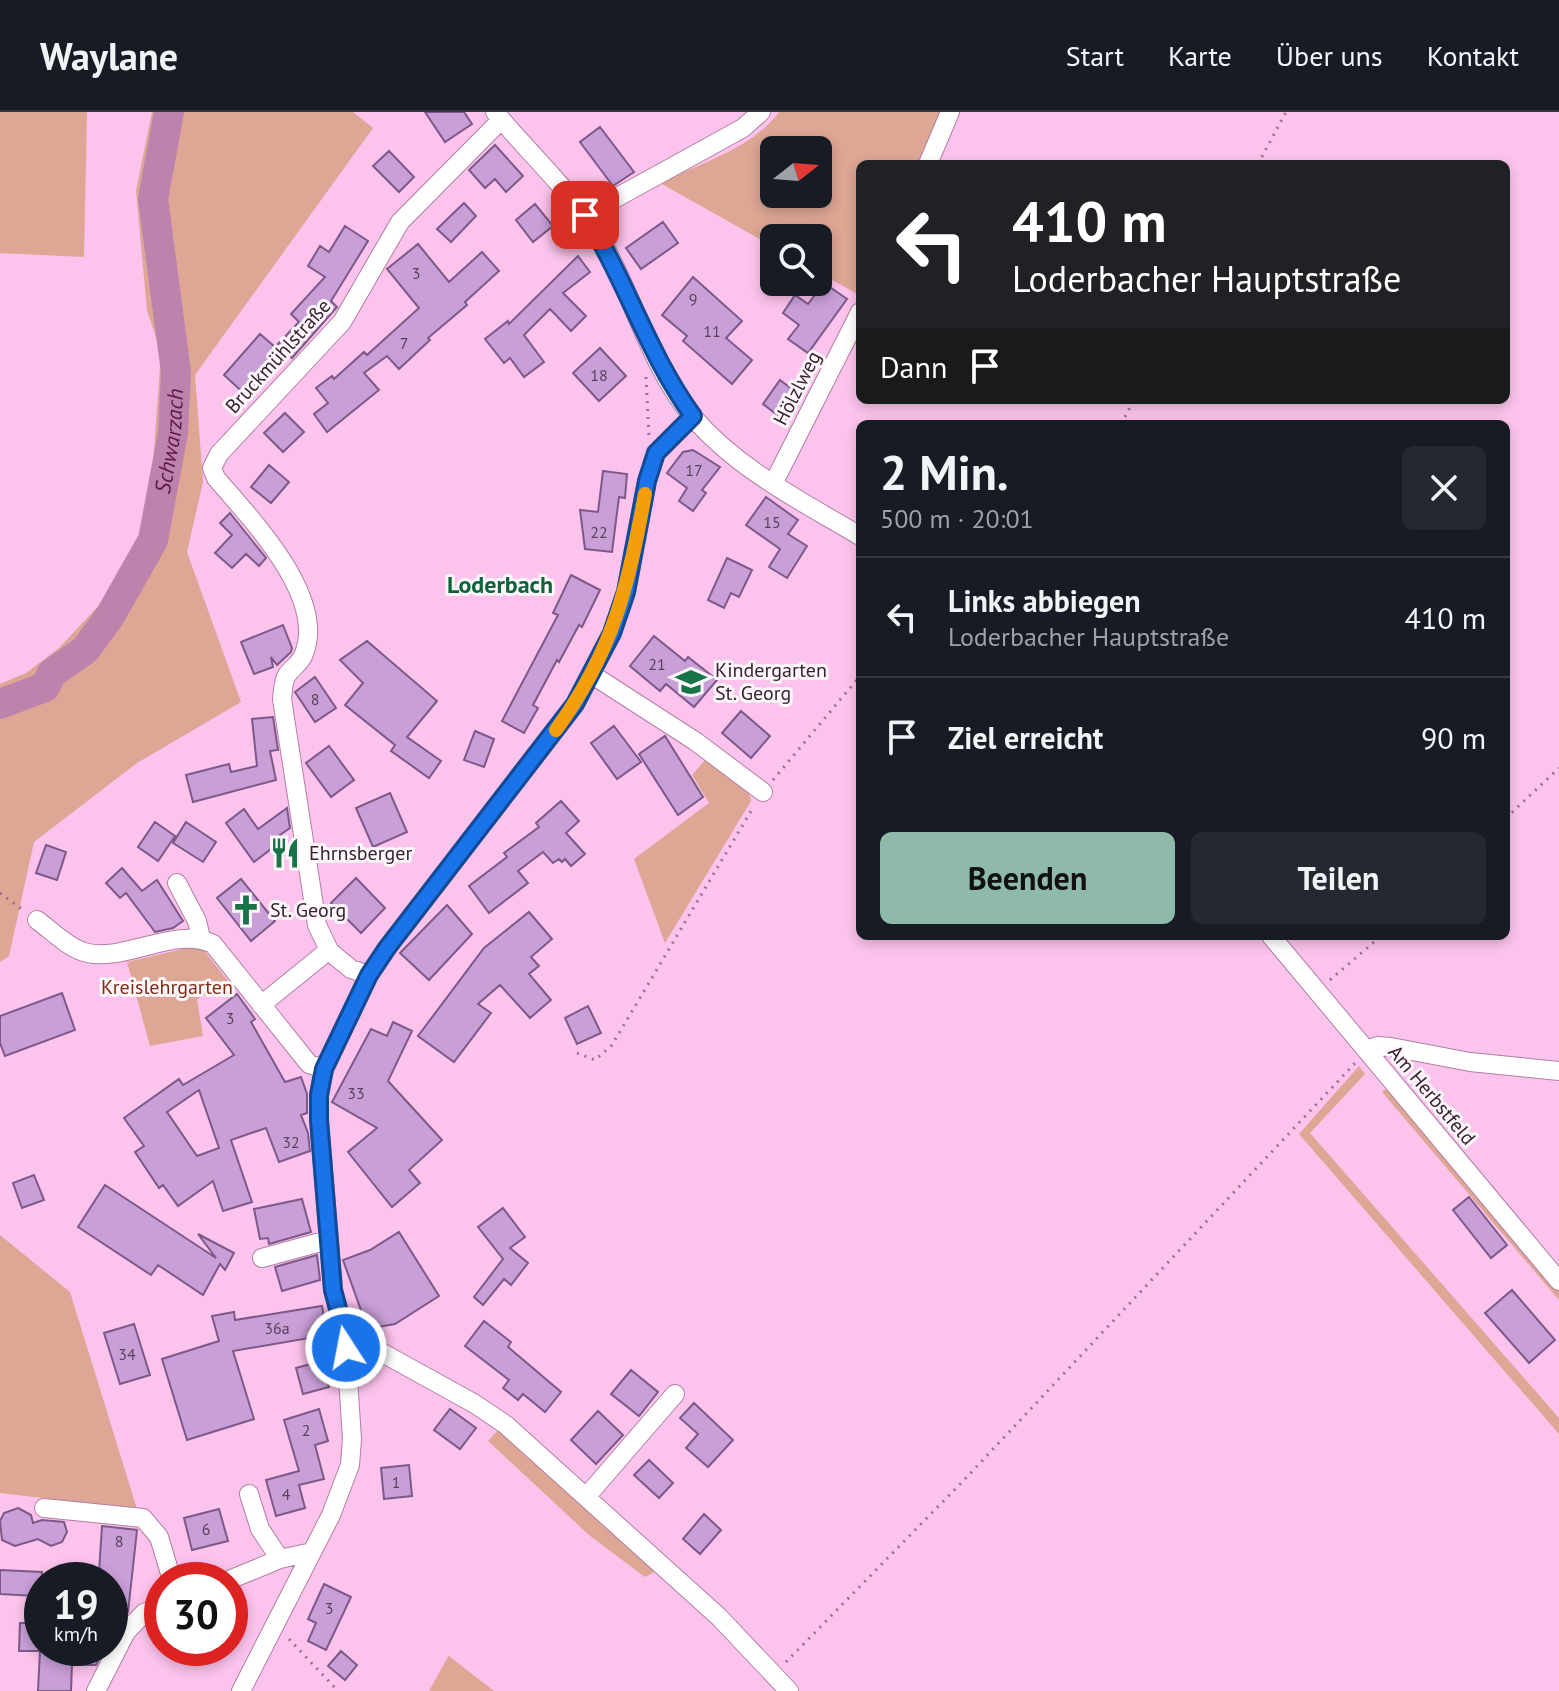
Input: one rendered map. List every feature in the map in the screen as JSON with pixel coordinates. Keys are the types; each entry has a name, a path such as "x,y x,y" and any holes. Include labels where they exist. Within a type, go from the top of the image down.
{"street":[{"path":"585,215 743,128 761,112"},
{"path":"930,160 950,112"},
{"path":"498,116 550,171 585,215 623,283 667,378 693,416 736,457 773,484 856,534"},
{"name":"Bruckmühlstraße","path":"329,950 317,925 282,699 286,677 303,656 309,624 295,581 276,549 216,478 212,468 219,454 342,322 400,222 498,116"},
{"name":"Hölzlweg","path":"773,484 856,320"},
{"path":"693,416 656,453 647,481 626,592 612,633 575,704 421,901 369,975 324,1069 319,1120 328,1240 333,1290 340,1316 350,1335 475,1404 506,1425 719,1617 789,1691"},
{"path":"591,674 695,741 763,792"},
{"path":"177,883 197,921 201,938"},
{"path":"37,920 83,952 97,954 148,947 176,939 201,938 213,944 309,1064 324,1069"},
{"name":"Am Herbstfeld","path":"1274,940 1559,1281"},
{"path":"261,1005 329,950 351,969 369,975"},
{"path":"1367,1050 1377,1046 1391,1047 1470,1062 1559,1071"},
{"path":"262,1258 328,1240"},
{"path":"241,1691 331,1515 350,1465 352,1439 346,1348 350,1335"},
{"path":"586,1497 675,1394"},
{"path":"249,1494 260,1529 280,1559"},
{"path":"44,1508 143,1518 159,1537 167,1562"},
{"path":"248,1572 280,1559 312,1552"},
{"path":"96,1691 126,1632 144,1613"}],"path":[{"path":"1260,160 1286,112"},
{"path":"652,350 646,367 645,394 649,436 656,453"},
{"path":"577,1053 595,1060 612,1045 763,792 856,681"},
{"path":"1510,814 1559,768"},
{"path":"0,893 37,920"},
{"path":"1316,988 1336,976 1376,940"},
{"path":"774,1674 965,1479 1367,1050"},
{"path":"275,1625 338,1691"}],"green space":[{"path":"0,112 87,112 84,257 0,253"},
{"path":"152,112 353,112 373,128 195,375 203,482 187,552 241,702 137,763 34,842 9,956 0,962 0,684 26,673 59,648 103,601 133,559 150,505 161,353 147,310 136,191"},
{"path":"779,112 940,112 919,160 856,160 856,293 832,280 832,224 760,224 760,239 660,183 740,145 768,125"},
{"path":"706,759 749,792 751,801 665,943 634,859 709,803 692,775"},
{"name":"Kreislehrgarten","path":"200,945 231,985 197,999 203,1036 150,1046 127,962"},
{"path":"1359,1066 1365,1074 1310,1133 1559,1418 1559,1434 1299,1134"},
{"path":"1389,1087 1559,1290 1559,1300 1382,1092"},
{"path":"0,1235 70,1292 137,1509 0,1493"},
{"path":"499,1429 655,1572 645,1577 589,1535 488,1441"},
{"path":"449,1656 494,1691 429,1691"}],"building":[{"path":"425,112 464,112 472,124 445,142"},
{"path":"600,127 634,172 613,186 580,142"},
{"path":"495,145 523,176 506,192 495,179 485,188 469,170"},
{"path":"389,151 414,177 399,192 373,166"},
{"path":"464,203 476,216 451,242 437,229"},
{"path":"535,204 553,226 533,242 516,220"},
{"path":"663,222 678,243 641,269 626,248"},
{"path":"345,226 368,241 331,301 337,307 292,358 288,354 248,397 224,375 260,334 275,347 299,322 291,314 325,277 308,266 320,246 329,252"},
{"path":"418,244 449,282 482,252 499,271 399,369 387,356 364,373 379,390 327,432 314,414 328,403 316,388 332,376 334,379 364,352 367,355 419,308 387,269"},
{"path":"578,256 590,272 563,293 586,316 571,331 550,309 524,335 544,362 524,377 510,358 504,363 485,339 508,321 509,324"},
{"path":"693,277 742,321 726,338 752,360 732,384 683,341 687,336 662,315"},
{"path":"832,289 847,299 808,353 788,339 799,325 783,313 794,296 808,304 814,296 832,296"},
{"path":"600,348 626,376 599,401 573,373"},
{"path":"780,380 801,396 785,421 763,404"},
{"path":"285,413 304,432 283,452 264,433"},
{"path":"693,450 720,467 702,490 706,493 693,511 679,501 687,488 667,473 683,452"},
{"path":"269,465 289,482 271,503 251,487"},
{"path":"603,471 627,474 625,498 619,497 612,552 585,549 580,510 598,512"},
{"path":"766,497 798,520 788,534 807,546 787,578 769,567 780,549 746,525"},
{"path":"230,513 266,558 259,566 246,554 232,568 215,553 232,535 220,523"},
{"path":"727,558 752,570 739,597 731,593 724,608 708,600"},
{"path":"571,575 600,590 582,627 579,625 559,662 557,660 533,705 538,708 524,733 502,721 558,615 553,613"},
{"path":"283,625 291,652 277,665 271,657 273,667 254,674 241,642"},
{"path":"654,636 685,661 688,657 717,680 694,707 666,684 660,691 630,666"},
{"path":"367,641 437,701 407,737 441,761 429,778 391,751 395,745 345,705 363,683 340,660"},
{"path":"315,677 336,708 315,722 295,692"},
{"path":"741,711 770,736 751,758 722,733"},
{"path":"273,717 278,750 270,751 276,780 193,802 186,775 229,764 231,772 257,766 252,719"},
{"path":"614,726 641,762 617,779 591,743"},
{"path":"475,731 494,739 484,767 464,760"},
{"path":"665,736 703,797 678,815 639,754"},
{"path":"329,746 354,780 331,797 306,763"},
{"path":"390,793 407,832 373,847 356,808"},
{"path":"561,801 579,821 566,833 585,854 571,866 565,859 553,863 543,852 518,871 528,883 489,913 469,886 507,857 504,853 539,827 536,823"},
{"path":"287,808 290,828 280,835 283,840 254,862 226,823 244,809 258,829"},
{"path":"155,822 175,836 158,861 138,847"},
{"path":"186,822 216,842 203,862 173,843"},
{"path":"46,845 66,852 57,880 36,873"},
{"path":"122,868 142,891 157,880 183,921 173,928 155,932 126,893 120,898 106,883"},
{"path":"356,878 385,908 361,933 331,903"},
{"name":"St. Georg","path":"241,879 275,921 251,941 217,898"},
{"path":"447,905 472,934 429,980 400,953"},
{"path":"529,912 552,939 531,957 539,966 529,974 551,1000 530,1018 500,985 478,1004 491,1013 454,1062 418,1036 484,948"},
{"path":"62,993 75,1030 5,1056 0,1043 0,1016"},
{"path":"237,994 255,1019 251,1022 285,1082 301,1077 307,1094 307,1113 301,1115 308,1133 310,1151 279,1162 266,1128 231,1140 252,1202 223,1211 213,1181 178,1206 163,1185 159,1188 135,1152 144,1146 124,1118 179,1079 183,1085 234,1055 206,1018","holes":["199,1090 219,1148 197,1156 167,1112"]},
{"path":"588,1006 601,1033 577,1044 565,1018"},
{"path":"393,1022 412,1031 388,1081 442,1140 409,1170 420,1183 392,1207 348,1152 377,1128 332,1102 371,1029 387,1036"},
{"path":"34,1175 44,1200 22,1208 13,1183"},
{"path":"105,1185 216,1258 198,1234 234,1253 225,1270 220,1264 203,1295 158,1265 151,1275 78,1227"},
{"path":"1469,1197 1507,1245 1491,1258 1453,1210"},
{"path":"302,1199 311,1232 269,1244 268,1238 260,1239 254,1209"},
{"path":"503,1208 525,1237 510,1248 528,1263 511,1285 504,1279 483,1305 474,1297 503,1259 478,1227"},
{"path":"399,1232 439,1296 395,1324 372,1328 362,1313 343,1260 370,1250"},
{"path":"317,1255 320,1280 282,1291 275,1267"},
{"path":"1512,1290 1555,1340 1529,1363 1485,1313"},
{"path":"322,1306 327,1335 233,1351 254,1419 187,1440 162,1359 219,1341 212,1316 234,1312 235,1320"},
{"path":"484,1321 511,1342 508,1347 561,1392 545,1412 523,1394 518,1400 503,1388 509,1380 465,1346"},
{"path":"134,1324 150,1375 120,1384 104,1333"},
{"path":"322,1361 329,1387 303,1394 296,1368"},
{"path":"631,1370 658,1392 639,1416 611,1394"},
{"path":"694,1403 733,1440 708,1467 686,1448 698,1434 680,1418"},
{"path":"319,1409 328,1441 315,1445 324,1479 299,1485 305,1508 276,1516 266,1480 299,1471 284,1420"},
{"path":"450,1409 476,1428 460,1449 434,1430"},
{"path":"598,1411 623,1435 596,1464 571,1440"},
{"path":"649,1460 673,1483 659,1498 634,1475"},
{"path":"409,1465 412,1496 384,1499 381,1468"},
{"path":"18,1508 31,1515 33,1523 42,1520 64,1522 67,1532 62,1542 51,1546 38,1539 15,1546 2,1540 0,1521 4,1513"},
{"path":"219,1509 228,1541 192,1550 184,1518"},
{"path":"704,1514 721,1530 700,1554 683,1539"},
{"path":"102,1526 137,1530 128,1612 128,1562 100,1562"},
{"path":"0,1570 24,1571 24,1595 0,1594"},
{"path":"324,1584 351,1597 326,1650 308,1641 316,1623 308,1619"},
{"path":"20,1623 24,1623 24,1651 19,1651"},
{"path":"341,1651 357,1665 345,1680 328,1666"},
{"path":"39,1666 72,1666 71,1691 38,1691"}],"waterway":[{"name":"Schwarzach","path":"0,704 45,687 52,673 85,650 110,616 153,540 173,433 176,372 153,199 169,112"}],"slow traffic":[{"path":"556,730 575,704 612,633 626,592 645,494"}],"place":[{"name":"Kindergarten St. Georg","path":"691,682"},
{"name":"Ehrnsberger","path":"285,853"},
{"name":"St. Georg","path":"246,910"}],"district":[{"name":"Loderbach","path":"500,584"}],"route":[{"path":"346,1348 350,1335 340,1316 333,1290 328,1240 319,1120 319,1095 324,1069 369,975 387,948 575,704 612,633 626,592 647,481 656,453 693,416 667,378 623,283 585,215"}]}
